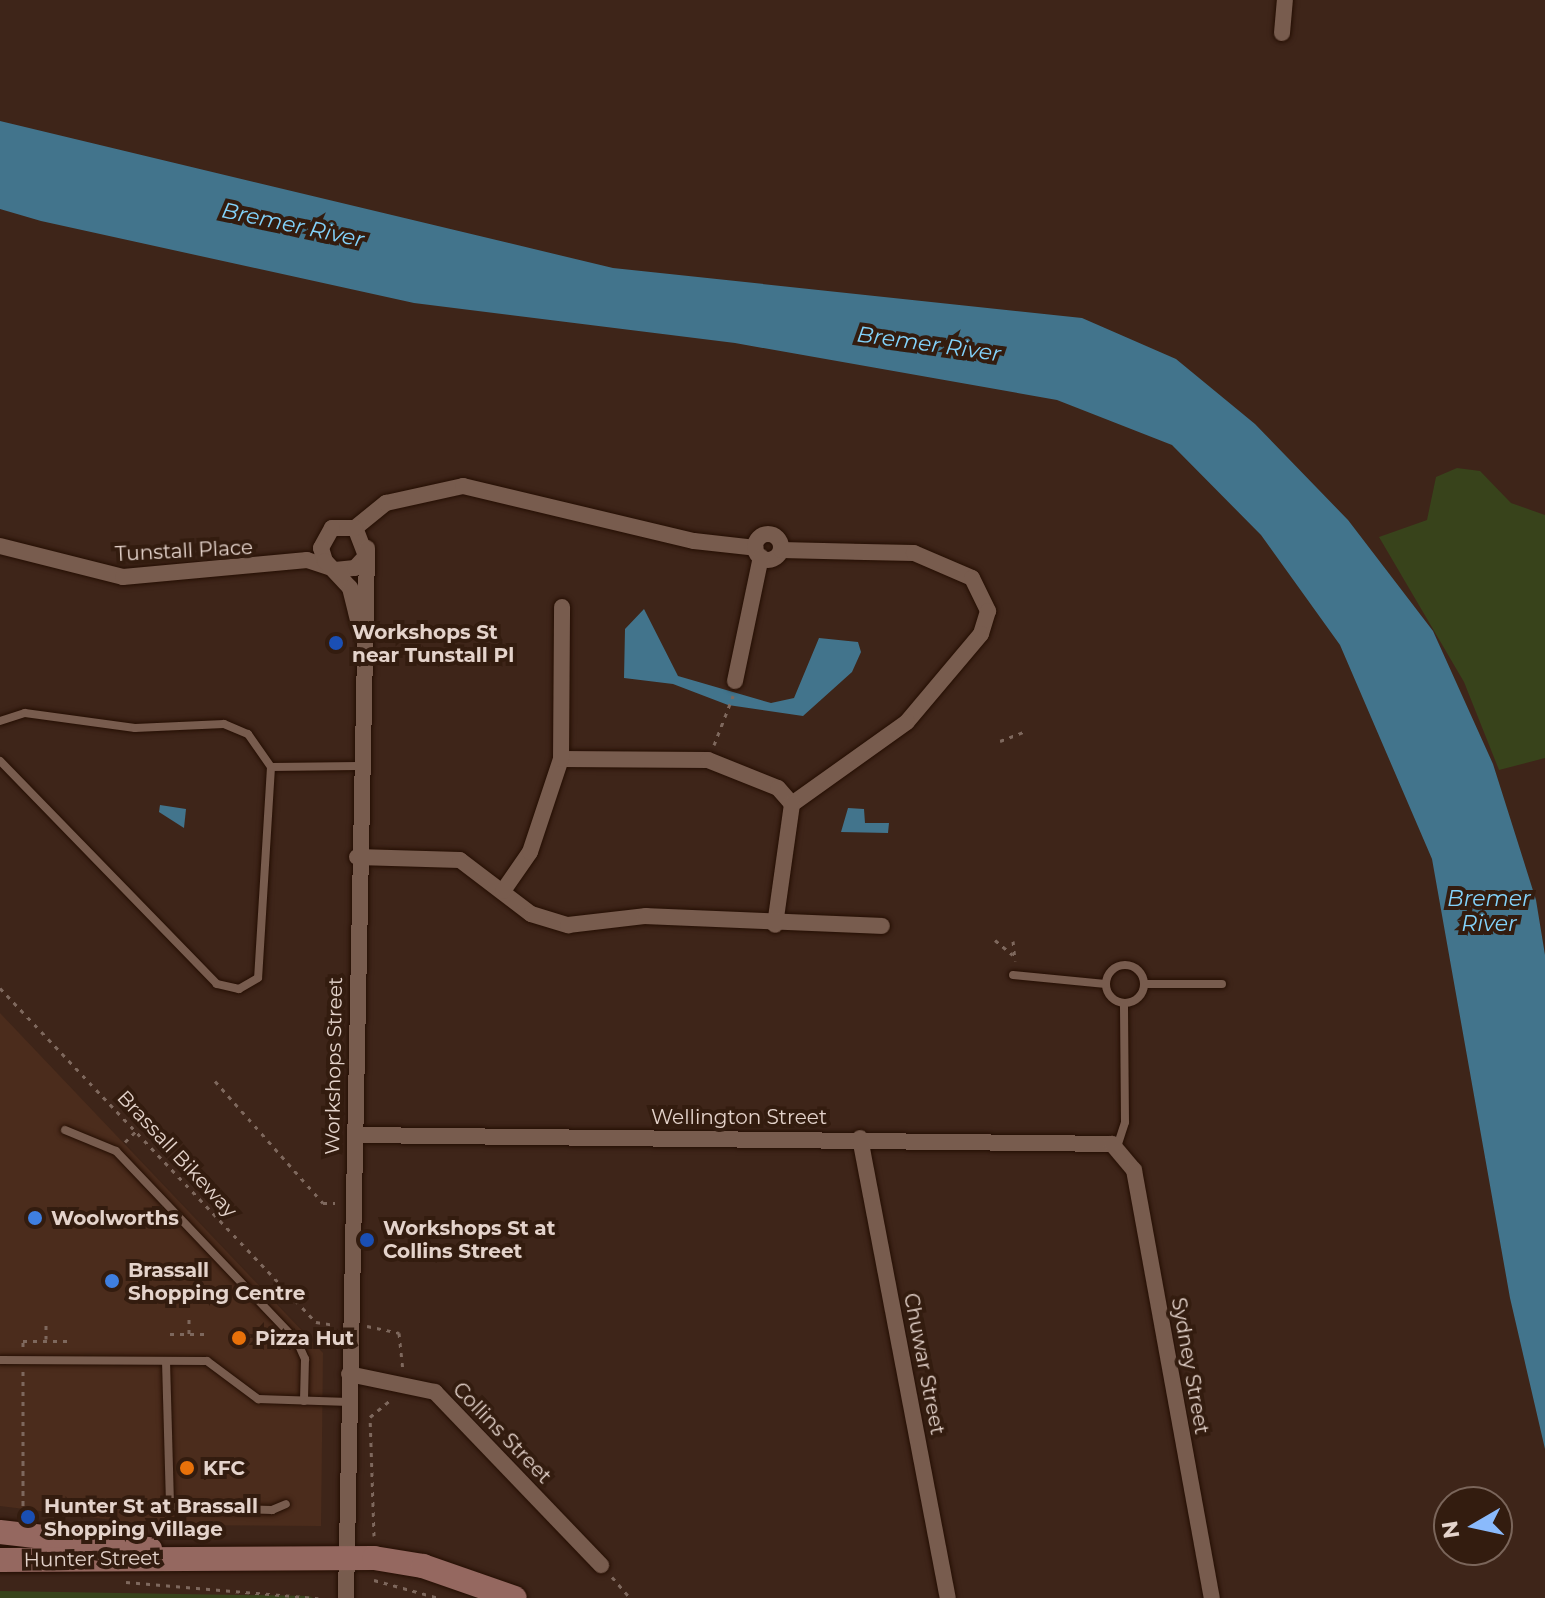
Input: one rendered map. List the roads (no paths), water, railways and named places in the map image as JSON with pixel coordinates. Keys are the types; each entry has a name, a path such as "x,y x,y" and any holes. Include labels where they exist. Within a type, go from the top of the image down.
{"main road":[{"name":"Hunter Street","path":"0,1532 114,1541 184,1556"},
{"name":"Hunter Street","path":"0,1560 184,1556 347,1558 406,1562 515,1598"}],"street":[{"path":"1282,33 1285,0"},
{"path":"355,528 367,548 355,568 332,568 322,540 332,528 355,528 386,503 463,486 694,541 759,552 914,553 972,578 988,611 981,634 907,722 792,804 775,925"},
{"name":"Tunstall Place","path":"277,564 322,540"},
{"name":"Tunstall Place","path":"0,546 123,577 277,564 332,568"},
{"name":"Workshops Street","path":"346,1598 349,1374 358,1135 360,630 367,548"},
{"path":"735,687 759,552"},
{"name":"Workshops Street","path":"332,568 350,588 360,630"},
{"path":"503,891 530,852 561,759 562,607"},
{"path":"561,759 708,760 778,788 792,804"},
{"path":"357,857 460,860 531,914 568,925 646,916 775,925 882,926"},
{"name":"Wellington Street","path":"358,1135 1094,1140 1117,1147"},
{"name":"Chuwar Street","path":"860,1138 948,1598"},
{"name":"Sydney Street","path":"1117,1147 1134,1170 1212,1598"},
{"name":"Collins Street","path":"349,1374 435,1392 601,1565"}],"lane":[{"path":"0,721 25,713 135,728 232,725 248,734 271,767 262,968 253,984 232,990 182,952 0,761"},
{"path":"271,767 358,766"},
{"path":"1106,984 1110,971 1128,965 1144,984"},
{"path":"1013,975 1106,984 1124,1003 1125,1122 1117,1147"},
{"path":"1124,1003 1144,984 1222,984"},
{"path":"65,1130 116,1151 297,1341 305,1359 304,1401"},
{"path":"0,1360 211,1362 258,1399 349,1402"},
{"path":"166,1361 170,1507 272,1510 286,1504"}],"water":[{"name":"Bremer River","path":"0,121 613,268 1082,318 1176,359 1255,424 1348,520 1433,631 1493,764 1536,900 1545,955 1545,1449 1510,1298 1432,859 1340,645 1261,535 1172,445 1057,400 735,343 414,303 41,221 0,209"},
{"path":"644,609 678,676 771,703 794,698 819,638 858,642 861,652 852,672 803,716 728,705 673,684 624,678 625,629"},
{"path":"160,805 186,809 184,828 159,812"},
{"path":"848,808 864,809 865,823 889,823 888,833 841,832"}],"place":[{"name":"Workshops St near Tunstall Pl","path":"336,643"},
{"name":"Woolworths","path":"35,1218"},
{"name":"Workshops St at Collins Street","path":"367,1240"},
{"name":"Brassall Shopping Centre","path":"112,1281"},
{"name":"Pizza Hut","path":"239,1338"},
{"name":"KFC","path":"187,1468"},
{"name":"Hunter St at Brassall Shopping Village","path":"28,1517"}]}
